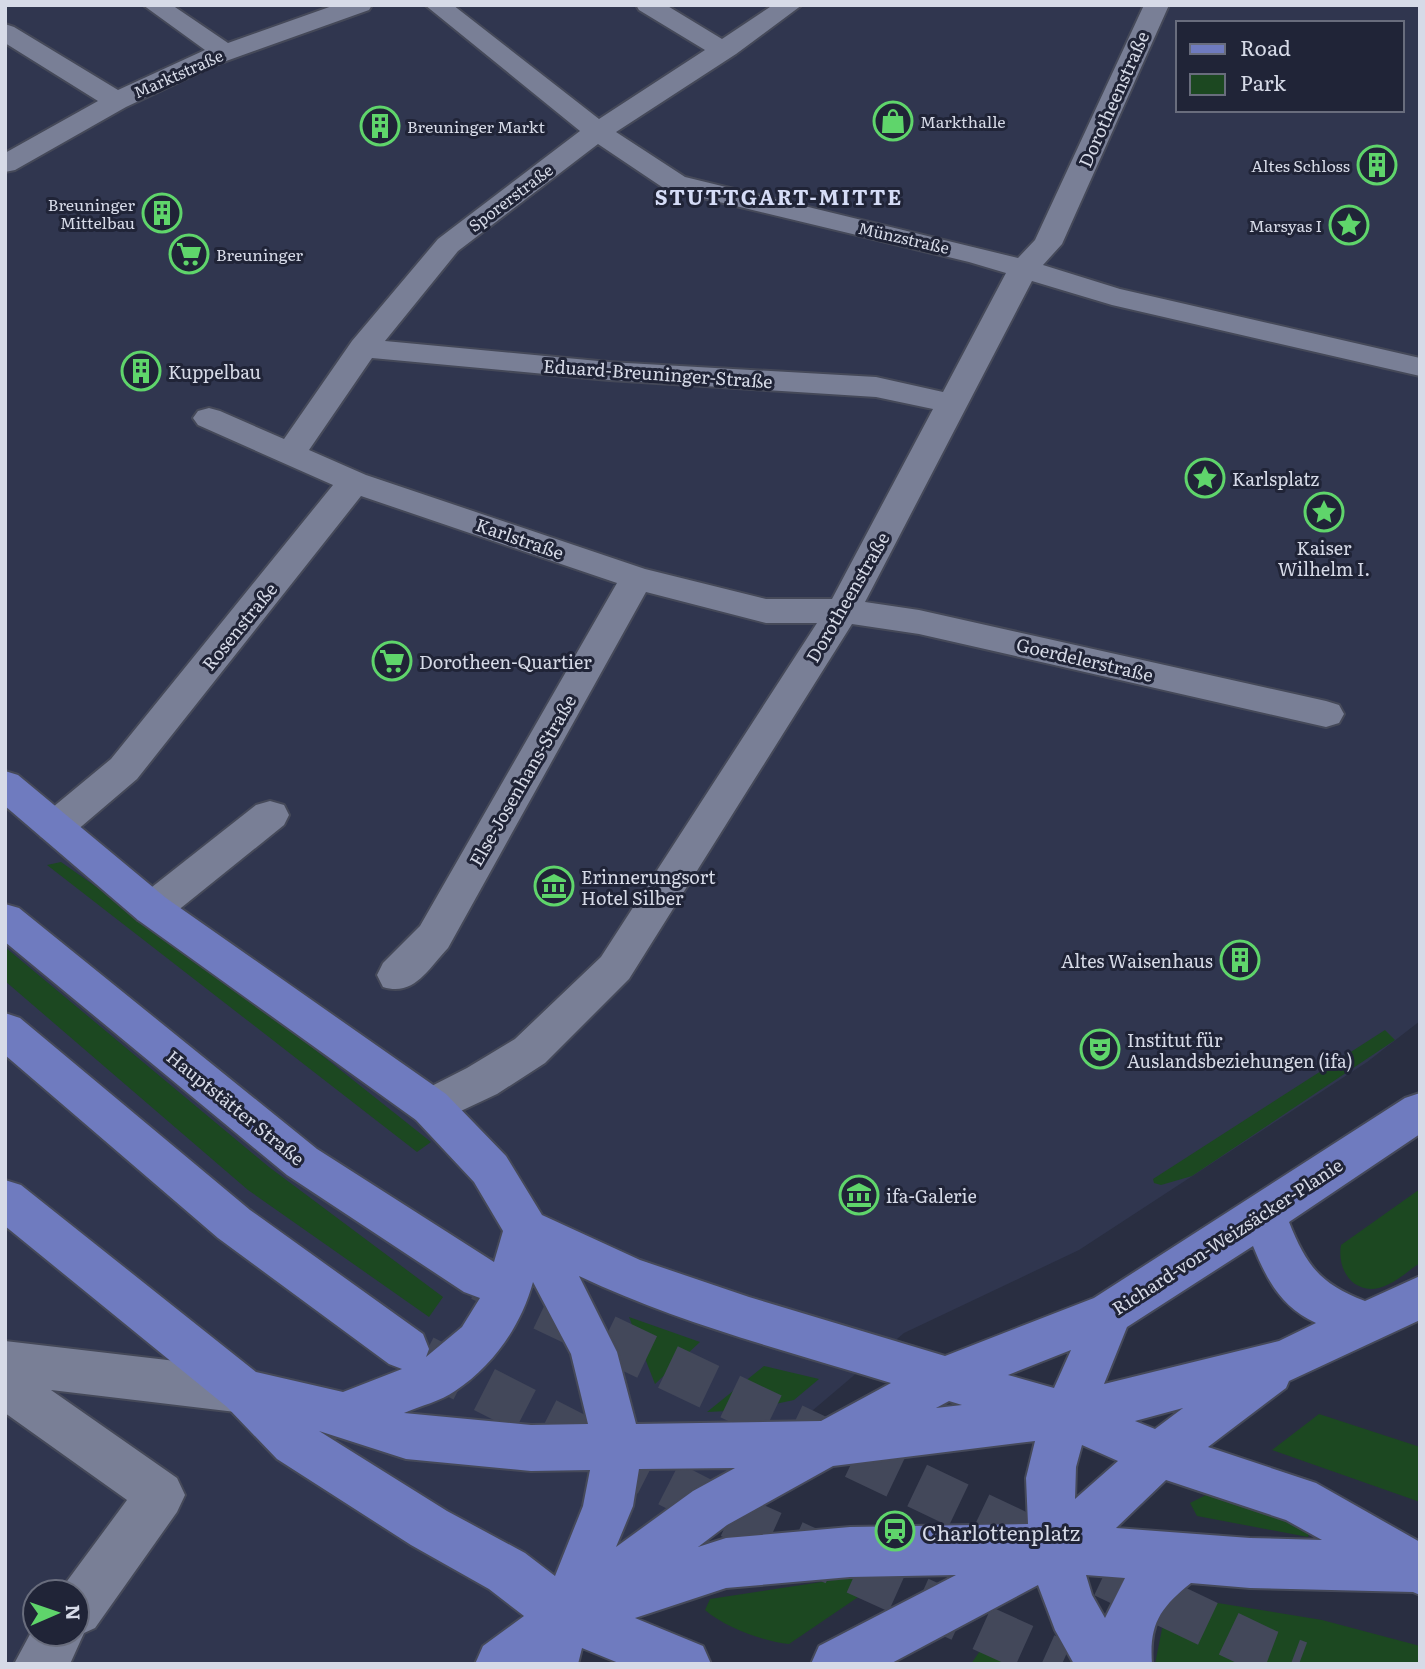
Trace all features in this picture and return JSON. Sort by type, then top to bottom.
[{"type":"main road","points":[[5,785],[152,909],[431,1107],[490,1169],[564,1292],[594,1352],[618,1448],[608,1506],[564,1615],[552,1664]]},
{"type":"main road","name":"Hauptstätter Straße","points":[[5,919],[302,1162],[480,1278]]},
{"type":"main road","points":[[5,1030],[224,1216],[406,1349]]},
{"type":"main road","name":"Richard-von-Weizsäcker-Planie","points":[[947,1377],[1110,1312],[1420,1111]]},
{"type":"main road","points":[[5,1199],[244,1391],[294,1443],[429,1528],[507,1571],[564,1615],[685,1664]]},
{"type":"main road","points":[[1263,1214],[1285,1270],[1304,1295],[1331,1310],[1368,1323]]},
{"type":"main road","points":[[526,1229],[628,1277],[749,1318],[1068,1415],[1159,1455],[1299,1500],[1417,1569]]},
{"type":"main road","points":[[343,1415],[437,1377],[479,1342],[506,1298],[526,1229]]},
{"type":"main road","points":[[244,1391],[343,1415],[406,1436],[531,1448],[824,1444],[1068,1415],[1285,1361],[1420,1297]]},
{"type":"main road","points":[[1105,1664],[1088,1640],[1066,1593],[1051,1507],[1051,1470],[1068,1415],[1110,1312]]},
{"type":"main road","points":[[837,1664],[1058,1548],[1159,1455],[1285,1361]]},
{"type":"main road","points":[[501,1664],[710,1508],[947,1377]]},
{"type":"main road","points":[[564,1615],[726,1563],[850,1552],[1058,1548],[1250,1563],[1417,1569]]},
{"type":"main road","points":[[1126,1664],[1123,1644],[1136,1602],[1160,1574],[1186,1557]]},
{"type":"street","points":[[155,5],[225,52]]},
{"type":"street","name":"Marktstraße","points":[[5,164],[117,101],[225,52],[360,5]]},
{"type":"street","name":"Münzstraße","points":[[438,5],[597,131],[675,183],[978,255],[1112,296],[1420,367]]},
{"type":"street","points":[[648,5],[709,43],[727,49]]},
{"type":"street","name":"Sporerstraße","points":[[291,453],[363,348],[448,245],[597,131],[621,119],[790,5]]},
{"type":"street","name":"Dorotheenstraße","points":[[431,1107],[482,1081],[530,1051],[615,968],[843,611],[1023,269],[1048,244],[1157,5]]},
{"type":"street","points":[[5,32],[117,101]]},
{"type":"street","name":"Eduard-Breuninger-Straße","points":[[363,348],[609,371],[876,387],[953,404]]},
{"type":"street","name":"Karlstraße","points":[[209,418],[354,482],[637,578],[766,611],[843,611]]},
{"type":"street","name":"Rosenstraße","points":[[55,827],[124,769],[354,482]]},
{"type":"street","name":"Else-Josenhans-Straße","points":[[397,975],[434,937],[637,578]]},
{"type":"street","name":"Goerdelerstraße","points":[[843,611],[919,622],[1326,714]]},
{"type":"street","points":[[152,909],[270,815]]},
{"type":"street","points":[[5,1363],[244,1391]]},
{"type":"street","points":[[5,1385],[160,1495],[91,1591]]},
{"type":"street","points":[[40,1664],[50,1648]]},
{"type":"shaded area","points":[[5,5],[1420,5],[1420,1021],[1367,1062],[1079,1250],[904,1333],[513,1664],[5,1664]]},
{"type":"green space","points":[[61,862],[216,971],[431,1142],[417,1152],[47,865]]},
{"type":"green space","points":[[5,947],[269,1167],[443,1297],[429,1317],[248,1190],[5,981]]},
{"type":"green space","points":[[1385,1030],[1395,1040],[1192,1176],[1161,1185],[1154,1183],[1153,1179]]},
{"type":"green space","points":[[1420,1189],[1420,1263],[1387,1285],[1367,1289],[1358,1286],[1351,1281],[1342,1265],[1341,1245]]},
{"type":"green space","points":[[629,1317],[700,1342],[655,1384]]},
{"type":"green space","points":[[764,1366],[819,1379],[794,1400],[747,1410],[707,1412]]},
{"type":"green space","points":[[1319,1414],[1420,1447],[1420,1502],[1272,1450]]},
{"type":"green space","points":[[1212,1492],[1312,1526],[1308,1537],[1197,1516],[1190,1503]]},
{"type":"green space","points":[[861,1576],[871,1580],[873,1587],[789,1644],[745,1633],[705,1610],[710,1599]]},
{"type":"green space","points":[[1199,1600],[1322,1620],[1420,1646],[1420,1664],[1155,1664],[1163,1624]]},
{"type":"green space","points":[[993,1632],[1010,1664],[971,1664]]},
{"type":"tunnel","points":[[481,1278],[1267,1652],[1299,1664]]},
{"type":"tunnel","points":[[423,1358],[730,1515],[1062,1664]]},
{"type":"place","name":"Markthalle","points":[[893,121]]},
{"type":"place","name":"Breuninger Markt","points":[[380,126]]},
{"type":"place","name":"Altes Schloss","points":[[1377,165]]},
{"type":"place","name":"Breuninger Mittelbau","points":[[162,213]]},
{"type":"place","name":"Marsyas I","points":[[1349,225]]},
{"type":"place","name":"Breuninger","points":[[189,254]]},
{"type":"place","name":"Kuppelbau","points":[[141,371]]},
{"type":"place","name":"Karlsplatz","points":[[1205,478]]},
{"type":"place","name":"Kaiser Wilhelm I.","points":[[1324,512]]},
{"type":"place","name":"Dorotheen-Quartier","points":[[392,661]]},
{"type":"place","name":"Erinnerungsort Hotel Silber","points":[[554,886]]},
{"type":"place","name":"Altes Waisenhaus","points":[[1240,960]]},
{"type":"place","name":"Institut für Auslandsbeziehungen (ifa)","points":[[1100,1049]]},
{"type":"place","name":"ifa-Galerie","points":[[859,1195]]},
{"type":"place","name":"Charlottenplatz","points":[[895,1531]]},
{"type":"district","name":"STUTTGART-MITTE","points":[[779,195]]}]
